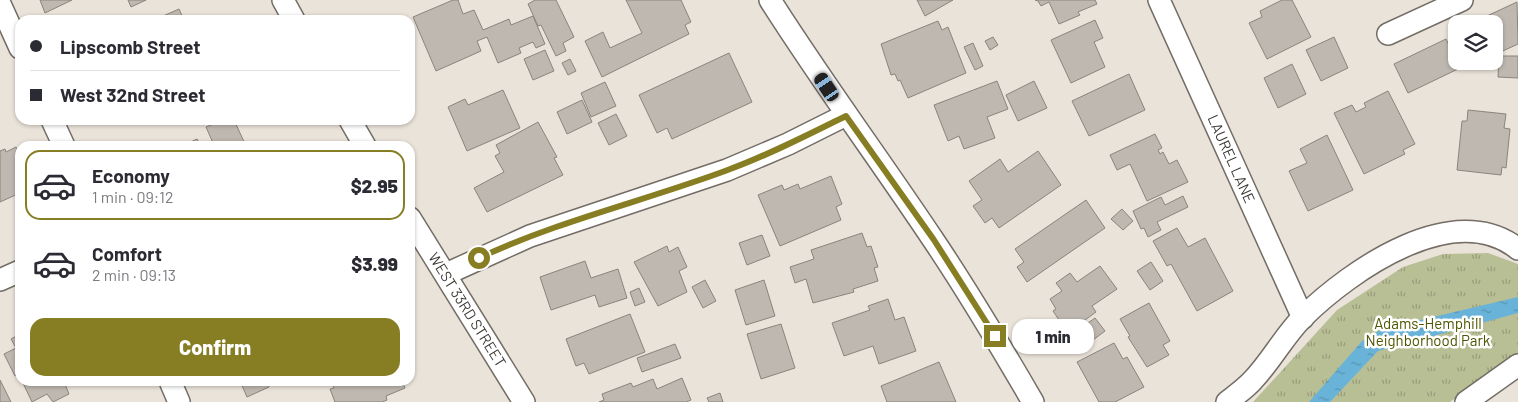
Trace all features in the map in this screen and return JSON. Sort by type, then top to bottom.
[{"type":"street","points":[[283,0],[291,15]]},
{"type":"street","points":[[770,0],[846,116],[939,248],[995,336],[1032,402]]},
{"type":"street","name":"LAUREL LANE","points":[[1159,0],[1302,318]]},
{"type":"street","points":[[1388,34],[1462,0]]},
{"type":"street","points":[[0,4],[15,37]]},
{"type":"street","points":[[446,274],[530,236],[727,170],[788,144],[846,116]]},
{"type":"street","points":[[54,125],[62,141]]},
{"type":"street","points":[[353,125],[362,141]]},
{"type":"street","name":"WEST 33RD STREET","points":[[415,226],[524,402]]},
{"type":"street","points":[[1227,402],[1253,380],[1302,318],[1334,290],[1365,268],[1422,239],[1452,231],[1480,232],[1500,237],[1518,249]]},
{"type":"street","points":[[0,280],[15,273]]},
{"type":"street","points":[[1466,402],[1518,365]]},
{"type":"street","points":[[172,386],[180,402]]},
{"type":"green space","name":"Adams-Hemphill Neighborhood Park","points":[[1488,253],[1518,264],[1518,355],[1507,360],[1450,402],[1253,402],[1337,310],[1403,267],[1443,254]]},
{"type":"water","points":[[1518,297],[1518,313],[1378,351],[1330,402],[1309,402],[1362,341],[1382,329]]},
{"type":"building","points":[[40,0],[72,0],[45,13]]},
{"type":"building","points":[[128,0],[146,0],[131,7]]},
{"type":"building","points":[[453,0],[458,0],[463,14],[474,10],[483,30],[509,19],[511,25],[533,16],[545,44],[536,48],[533,42],[519,48],[521,53],[498,63],[487,37],[477,41],[481,51],[436,71],[415,22],[415,16]]},
{"type":"building","points":[[535,0],[556,0],[574,37],[563,43],[566,51],[556,56],[541,25],[538,26],[528,4]]},
{"type":"building","points":[[626,0],[681,0],[691,22],[685,25],[689,34],[602,77],[585,41],[603,32],[610,48],[642,33]]},
{"type":"building","points":[[917,0],[953,0],[925,16]]},
{"type":"building","points":[[1035,0],[1095,0],[1097,4],[1078,12],[1080,15],[1059,24],[1049,2],[1041,6]]},
{"type":"building","points":[[1282,0],[1292,0],[1311,37],[1267,59],[1249,23],[1262,17],[1260,11]]},
{"type":"building","points":[[1517,2],[1518,44],[1503,51],[1503,15],[1489,15]]},
{"type":"building","points":[[179,9],[182,15],[165,15]]},
{"type":"building","points":[[1095,20],[1103,38],[1094,42],[1105,67],[1071,83],[1051,40]]},
{"type":"building","points":[[938,21],[942,30],[948,27],[966,73],[908,98],[900,80],[898,81],[895,74],[891,75],[881,44]]},
{"type":"building","points":[[993,37],[998,45],[990,50],[985,41]]},
{"type":"building","points":[[1334,37],[1348,68],[1321,81],[1306,50]]},
{"type":"building","points":[[1446,39],[1448,43],[1448,70],[1456,70],[1408,93],[1394,64]]},
{"type":"building","points":[[973,43],[983,66],[975,70],[964,47]]},
{"type":"building","points":[[545,50],[554,71],[533,80],[524,59]]},
{"type":"building","points":[[729,53],[752,102],[672,139],[667,128],[657,133],[639,95]]},
{"type":"building","points":[[1503,56],[1518,56],[1518,78],[1498,77],[1498,70],[1503,70]]},
{"type":"building","points":[[570,59],[576,71],[568,75],[562,63]]},
{"type":"building","points":[[1292,64],[1306,94],[1278,108],[1264,78]]},
{"type":"building","points":[[1129,74],[1145,110],[1089,136],[1072,101]]},
{"type":"building","points":[[997,81],[1008,109],[987,117],[995,138],[964,149],[959,136],[948,141],[934,105]]},
{"type":"building","points":[[1034,81],[1047,108],[1018,121],[1006,95]]},
{"type":"building","points":[[605,82],[616,106],[591,117],[581,93]]},
{"type":"building","points":[[503,90],[520,128],[467,151],[448,107],[465,99],[468,105]]},
{"type":"building","points":[[1388,91],[1415,144],[1403,150],[1405,154],[1364,174],[1334,113],[1352,105],[1356,112],[1366,107],[1364,103]]},
{"type":"building","points":[[582,100],[592,122],[567,134],[557,112]]},
{"type":"building","points":[[1468,110],[1506,114],[1504,128],[1510,129],[1506,168],[1502,167],[1501,175],[1457,170],[1462,121],[1467,121]]},
{"type":"building","points":[[616,114],[627,136],[609,145],[598,123]]},
{"type":"building","points":[[538,122],[557,157],[554,158],[563,175],[487,212],[474,188],[504,172],[495,156],[500,153],[496,145]]},
{"type":"building","points":[[211,125],[236,125],[244,141],[212,141],[206,127]]},
{"type":"building","points":[[1155,134],[1162,148],[1158,150],[1160,154],[1163,152],[1169,164],[1177,160],[1188,182],[1147,201],[1130,164],[1117,170],[1110,155]]},
{"type":"building","points":[[1327,135],[1353,190],[1308,211],[1289,171],[1307,163],[1300,149]]},
{"type":"building","points":[[15,148],[15,195],[0,202],[0,151],[5,149],[6,152]]},
{"type":"building","points":[[1038,151],[1061,185],[999,228],[992,218],[985,223],[973,206],[982,200],[969,181],[1000,159],[1008,172]]},
{"type":"building","points":[[831,176],[842,204],[836,207],[841,220],[780,246],[758,195],[782,185],[784,190],[798,184],[800,189]]},
{"type":"building","points":[[1183,196],[1188,207],[1157,222],[1161,230],[1148,237],[1144,228],[1141,229],[1133,211],[1161,197],[1165,205]]},
{"type":"building","points":[[1086,200],[1105,228],[1027,282],[1017,267],[1024,262],[1015,249]]},
{"type":"building","points":[[1122,209],[1133,221],[1123,230],[1111,219]]},
{"type":"building","points":[[1177,228],[1188,247],[1205,238],[1233,291],[1197,311],[1171,264],[1167,266],[1153,241]]},
{"type":"building","points":[[862,233],[867,247],[871,246],[878,267],[874,268],[878,281],[853,289],[854,292],[813,303],[806,279],[795,283],[790,267],[814,259],[811,250]]},
{"type":"building","points":[[762,235],[770,256],[747,265],[739,243]]},
{"type":"building","points":[[667,246],[669,252],[678,247],[687,267],[679,271],[687,292],[658,306],[634,262]]},
{"type":"building","points":[[585,261],[591,278],[618,269],[627,298],[599,307],[595,295],[551,310],[540,277]]},
{"type":"building","points":[[1151,262],[1163,281],[1150,290],[1137,271]]},
{"type":"building","points":[[1100,266],[1117,289],[1092,306],[1096,312],[1071,330],[1065,321],[1061,323],[1053,311],[1056,309],[1050,299],[1062,291],[1056,283],[1070,273],[1077,282]]},
{"type":"building","points":[[705,280],[716,301],[703,308],[692,287]]},
{"type":"building","points":[[764,280],[775,316],[746,325],[735,290]]},
{"type":"building","points":[[639,288],[645,302],[635,306],[630,292]]},
{"type":"building","points":[[888,299],[895,320],[904,317],[916,351],[879,364],[873,346],[844,356],[832,323],[870,310],[868,306]]},
{"type":"building","points":[[1149,303],[1170,341],[1163,345],[1169,355],[1147,367],[1128,337],[1130,336],[1120,319]]},
{"type":"building","points":[[630,314],[645,352],[589,374],[584,363],[576,366],[566,339]]},
{"type":"building","points":[[1095,318],[1105,331],[1077,352],[1067,338]]},
{"type":"building","points":[[781,324],[795,368],[761,379],[747,334]]},
{"type":"building","points":[[15,337],[15,346],[11,339]]},
{"type":"building","points":[[1114,343],[1123,359],[1127,357],[1144,387],[1115,402],[1099,402],[1077,362]]},
{"type":"building","points":[[675,344],[681,358],[642,372],[637,358]]},
{"type":"building","points":[[15,348],[15,376],[4,354]]},
{"type":"building","points":[[939,362],[956,402],[887,402],[881,386]]},
{"type":"building","points":[[682,378],[691,400],[686,402],[599,402],[604,400],[602,394],[631,383],[633,387],[653,379],[657,389]]},
{"type":"building","points":[[0,380],[11,402],[0,402]]},
{"type":"building","points":[[24,386],[66,386],[69,394],[53,402],[47,394],[32,402]]},
{"type":"building","points":[[242,386],[269,386],[269,387],[247,397]]},
{"type":"building","points":[[333,386],[404,386],[405,388],[386,396],[387,400],[382,402],[335,402],[330,389],[334,388]]},
{"type":"building","points":[[720,393],[723,402],[709,402],[707,398]]},
{"type":"route","points":[[479,258],[530,236],[727,170],[788,144],[846,116],[934,240],[995,336]]}]
